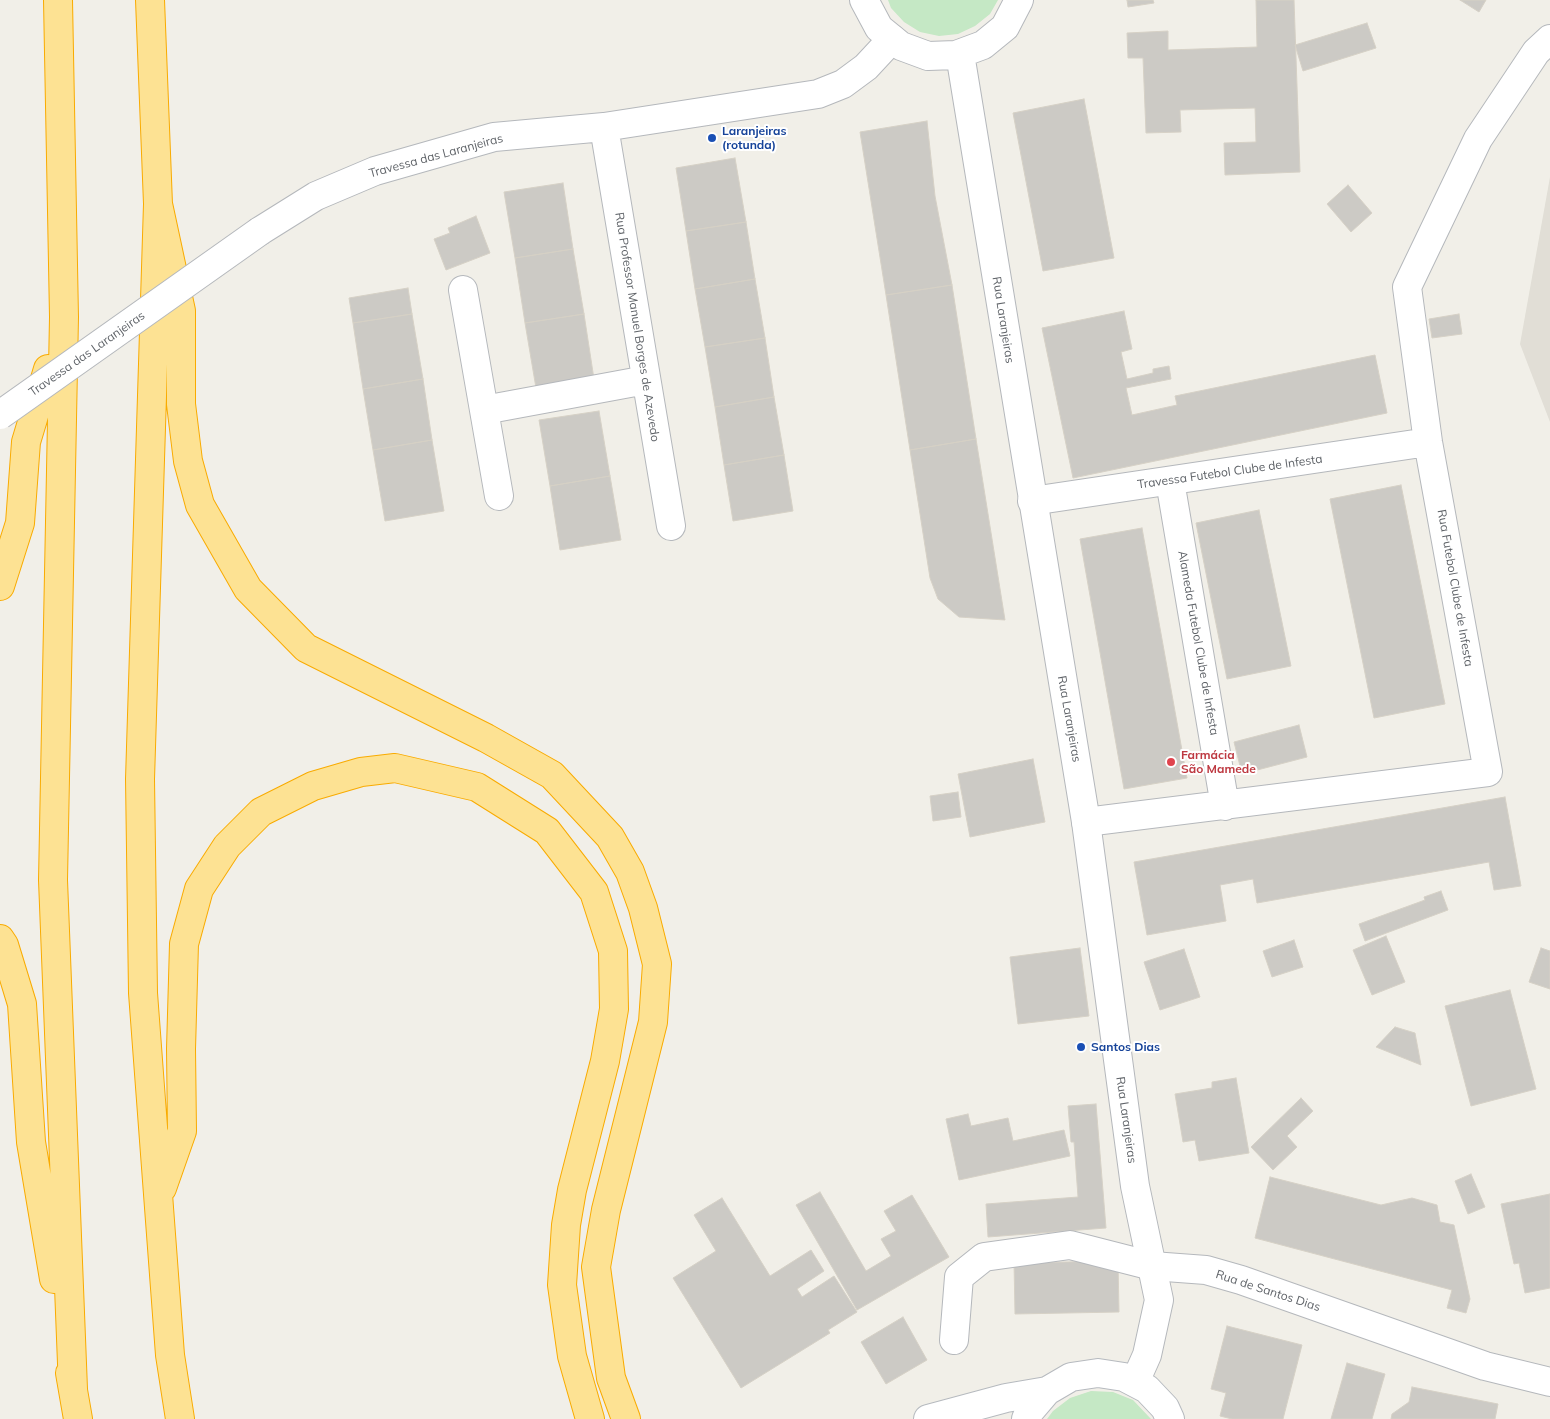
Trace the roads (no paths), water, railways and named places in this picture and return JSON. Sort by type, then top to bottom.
[{"type":"highway","points":[[58,0],[64,318],[54,880],[73,1390]]},
{"type":"highway","points":[[150,0],[158,204],[140,780],[143,993],[170,1356],[180,1419]]},
{"type":"highway","points":[[158,204],[181,312],[181,404],[188,461],[200,505],[248,588],[306,648],[486,738],[552,775],[610,837],[630,872],[643,908],[657,964],[653,1022],[606,1210],[596,1267],[611,1378],[626,1419]]},
{"type":"highway","points":[[0,586],[20,523],[26,442],[64,318]]},
{"type":"highway","points":[[158,1197],[182,1131],[181,1049],[184,944],[199,889],[228,846],[261,812],[313,786],[361,772],[395,768],[477,787],[547,831],[594,892],[613,951],[614,1009],[605,1061],[572,1190],[566,1225],[563,1278],[572,1356],[590,1419]]},
{"type":"highway","points":[[0,939],[4,945],[22,1004],[31,1142],[78,1419]]},
{"type":"street","points":[[864,0],[879,28],[901,46],[928,56],[960,54],[983,45],[1004,27],[1019,0]]},
{"type":"street","name":"Travessa das Laranjeiras","points":[[0,415],[260,231],[316,196],[375,171],[494,138],[604,127],[712,112],[818,94],[843,84],[866,67],[892,39]]},
{"type":"street","name":"Rua Futebol Clube de Infesta","points":[[1086,822],[1488,772],[1428,442],[1407,287],[1478,140],[1536,52],[1550,39]]},
{"type":"street","name":"Rua Laranjeiras","points":[[960,54],[1086,822],[1135,1186],[1159,1300],[1147,1355],[1134,1382]]},
{"type":"street","name":"Rua Professor Manuel Borges de Azevedo","points":[[604,127],[671,526]]},
{"type":"street","points":[[463,290],[499,496]]},
{"type":"street","points":[[484,410],[646,380]]},
{"type":"street","name":"Travessa Futebol Clube de Infesta","points":[[1032,501],[1428,442]]},
{"type":"street","name":"Alameda Futebol Clube de Infesta","points":[[1170,481],[1225,806]]},
{"type":"street","name":"Rua de Santos Dias","points":[[954,1340],[959,1277],[984,1257],[1070,1245],[1152,1266],[1206,1270],[1241,1280],[1485,1366],[1550,1382]]},
{"type":"street","points":[[1026,1419],[1029,1412],[1047,1391],[1071,1377],[1098,1373],[1124,1377],[1146,1389],[1159,1401],[1170,1419]]},
{"type":"street","points":[[928,1419],[1006,1398],[1047,1391]]},
{"type":"place","name":"Laranjeiras (rotunda)","points":[[712,138]]},
{"type":"place","name":"Farmácia São Mamede","points":[[1171,762]]},
{"type":"place","name":"Santos Dias","points":[[1081,1047]]}]
